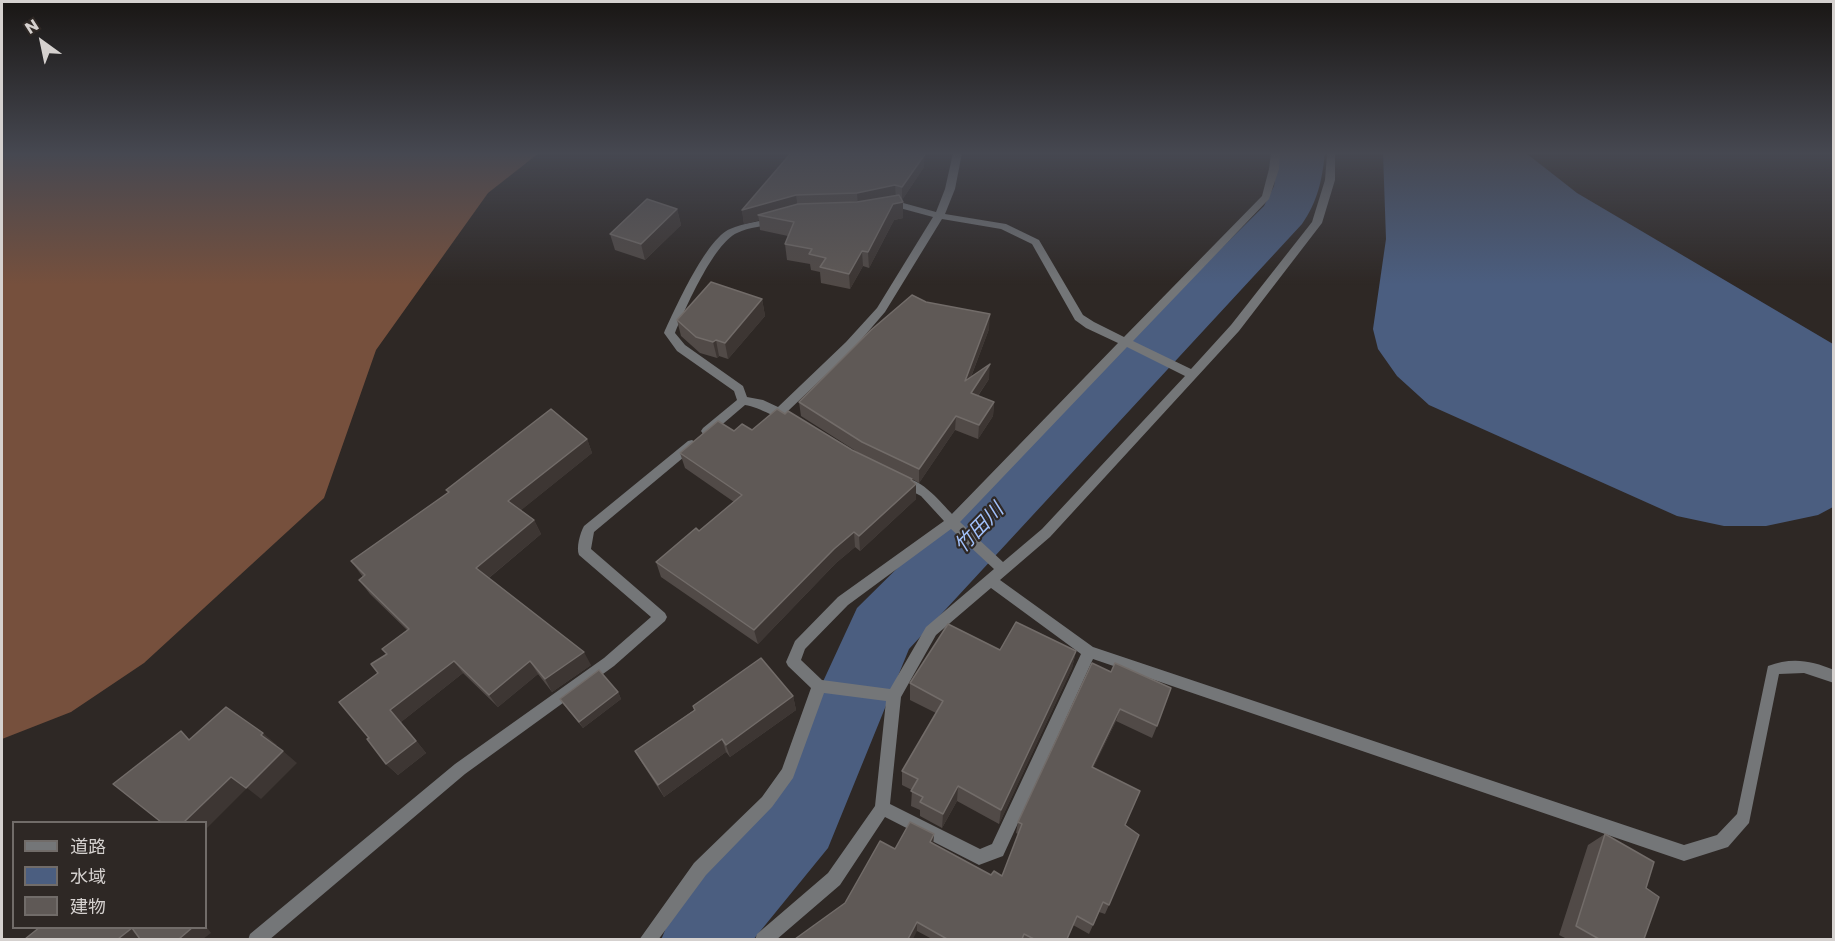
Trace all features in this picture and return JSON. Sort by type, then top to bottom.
[{"type":"street","points":[[780,412],[850,345],[881,310],[939,216],[947,197]]},
{"type":"street","points":[[889,694],[823,687],[793,662],[801,645],[843,601],[955,525],[1132,344],[1266,197]]},
{"type":"street","points":[[763,939],[834,879],[882,808],[889,694],[931,631],[1046,532],[1193,375],[1235,328],[1317,223],[1325,197]]},
{"type":"street","points":[[880,207],[896,204],[939,216],[1003,226],[1036,243],[1079,317],[1090,325],[1193,375]]},
{"type":"street","points":[[743,401],[739,389],[681,348],[669,333],[689,290],[717,246],[732,231],[789,217]]},
{"type":"street","points":[[256,939],[460,769],[609,662],[660,617],[585,550],[588,530],[743,401],[759,403],[800,424]]},
{"type":"street","points":[[887,474],[925,492],[955,525],[1004,570]]},
{"type":"street","points":[[991,581],[1089,652],[1684,853],[1722,841],[1744,818],[1773,670],[1786,665],[1821,670],[1833,677]]},
{"type":"street","points":[[882,808],[980,857],[997,850],[1089,652]]},
{"type":"street","points":[[647,939],[700,869],[767,802],[788,773],[823,687]]},
{"type":"shaded area","points":[[2,197],[485,197],[376,350],[324,498],[144,663],[71,712],[2,739]]},
{"type":"water","points":[[1385,197],[1584,197],[1833,344],[1833,507],[1818,515],[1766,526],[1724,526],[1677,516],[1429,405],[1397,376],[1378,349],[1373,329],[1386,239]]},
{"type":"building","points":[[753,197],[789,197],[742,210]]},
{"type":"building","points":[[900,197],[903,202],[893,204],[868,252],[862,251],[849,274],[820,267],[826,258],[809,254],[812,249],[785,244],[794,222],[758,215],[798,204],[857,202]]},
{"type":"building","points":[[647,199],[677,209],[641,244],[610,234]]},
{"type":"building","points":[[711,282],[762,299],[725,343],[696,337],[677,320]]},
{"type":"building","points":[[912,295],[926,302],[990,314],[965,381],[990,364],[971,393],[994,402],[979,425],[956,416],[919,469],[862,442],[799,402],[871,330]]},
{"type":"building","points":[[551,409],[587,439],[508,501],[534,520],[476,568],[584,652],[545,679],[530,661],[489,695],[454,661],[390,710],[416,741],[386,764],[367,739],[369,738],[339,702],[378,673],[371,664],[387,654],[382,649],[409,629],[359,580],[365,575],[351,561],[449,492],[446,490]]},
{"type":"building","points":[[777,409],[785,414],[788,411],[852,450],[912,479],[916,484],[859,536],[854,532],[834,549],[754,630],[656,562],[696,528],[699,531],[742,495],[680,453],[718,421],[734,431],[742,424],[752,430]]},
{"type":"building","points":[[1016,622],[1076,651],[1001,810],[958,786],[943,814],[920,802],[923,797],[911,791],[918,779],[902,771],[943,701],[910,683],[948,624],[1000,650]]},
{"type":"building","points":[[761,658],[793,696],[726,745],[722,739],[658,785],[635,751],[695,710],[693,706]]},
{"type":"building","points":[[1092,663],[1111,672],[1115,663],[1171,688],[1157,726],[1120,709],[1092,767],[1140,791],[1125,825],[1139,835],[1109,905],[1103,902],[1093,925],[1077,916],[1067,939],[1034,939],[1024,934],[1022,939],[947,939],[917,922],[908,939],[795,939],[845,903],[880,841],[895,849],[910,822],[934,834],[930,842],[991,875],[994,871],[1002,876],[1022,824],[1018,822]]},
{"type":"building","points":[[599,670],[618,692],[579,722],[560,699]]},
{"type":"building","points":[[226,707],[263,733],[261,735],[283,751],[246,788],[231,777],[185,821],[160,821],[113,784],[181,731],[189,740]]},
{"type":"building","points":[[1605,834],[1654,862],[1646,888],[1659,897],[1644,939],[1599,939],[1576,926]]},
{"type":"building","points":[[38,929],[131,929],[118,939],[25,939]]},
{"type":"building","points":[[133,929],[191,929],[179,939],[140,939]]},
{"type":"waterway","name":"竹田川","points":[[703,940],[708,929],[800,820],[882,630],[1285,213],[1293,197]]}]
